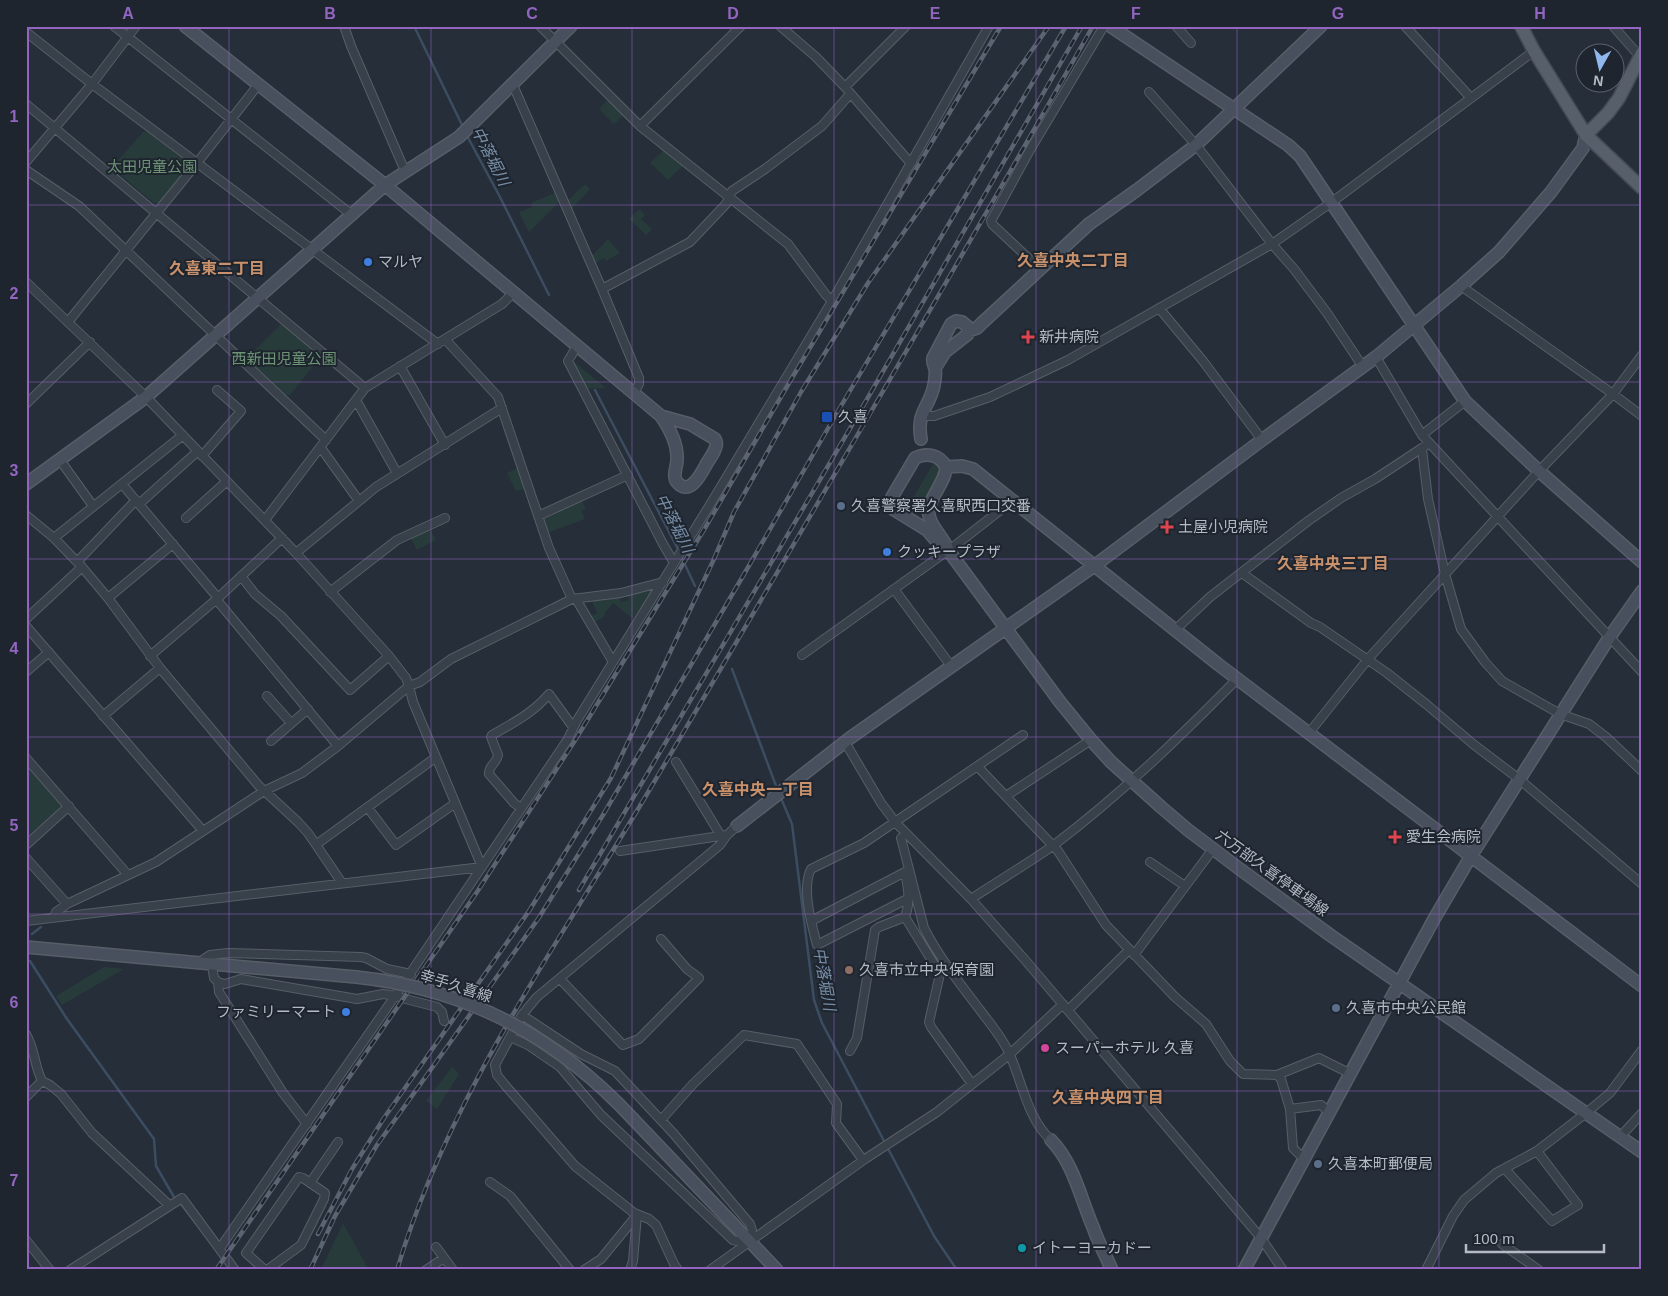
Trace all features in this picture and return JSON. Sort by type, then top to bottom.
[{"type":"main road","points":[[1521,26],[1534,51],[1586,135],[1642,188]]},
{"type":"main road","points":[[1586,135],[1608,113],[1619,98],[1641,56]]},
{"type":"street","points":[[114,26],[352,215]]},
{"type":"street","points":[[26,162],[92,84],[136,26]]},
{"type":"street","points":[[185,26],[385,185],[661,416],[669,429],[675,445],[677,457],[674,474],[676,481],[681,485],[689,486],[695,483],[716,449],[715,439],[690,424],[661,416]]},
{"type":"street","points":[[344,26],[350,46],[405,171]]},
{"type":"street","points":[[540,26],[640,126],[788,244],[826,296],[832,301]]},
{"type":"street","points":[[26,484],[146,397],[385,185],[459,137],[571,26]]},
{"type":"street","points":[[640,126],[741,26]]},
{"type":"street","points":[[780,26],[816,57],[848,90],[907,159],[912,162]]},
{"type":"street","points":[[602,289],[690,242],[726,204],[732,191],[822,126],[848,90],[906,26]]},
{"type":"street","points":[[220,1248],[396,996],[568,738],[832,301],[990,26]]},
{"type":"street","points":[[1040,269],[991,221],[1030,150],[1097,41],[1104,26]]},
{"type":"street","points":[[1110,26],[1288,145],[1300,156],[1465,400],[1539,471],[1642,562]]},
{"type":"street","points":[[1176,26],[1192,43]]},
{"type":"street","points":[[948,550],[939,544],[927,530],[893,509],[891,501],[916,458],[921,439],[919,428],[934,388],[935,368],[945,352],[963,338],[968,331],[977,328],[1089,224],[1137,190],[1196,144],[1321,26]]},
{"type":"street","points":[[1405,26],[1470,97]]},
{"type":"street","points":[[1613,26],[1641,56]]},
{"type":"street","points":[[26,32],[92,84],[438,344]]},
{"type":"street","points":[[922,416],[934,416],[990,397],[1068,360],[1272,244],[1332,202],[1534,51]]},
{"type":"street","points":[[68,322],[232,120],[258,84]]},
{"type":"street","points":[[513,85],[639,378],[639,384],[634,393]]},
{"type":"street","points":[[1149,92],[1196,144],[1272,244],[1294,269],[1327,313],[1362,366]]},
{"type":"street","points":[[26,104],[366,388]]},
{"type":"street","points":[[620,851],[724,836],[845,742],[1094,566],[1376,357],[1461,286],[1498,252],[1551,192],[1583,148],[1586,135]]},
{"type":"street","points":[[26,170],[80,206],[326,440]]},
{"type":"street","points":[[26,282],[146,397],[266,520],[389,656],[409,686],[413,702],[435,758],[482,867]]},
{"type":"street","points":[[1461,286],[1642,416]]},
{"type":"street","points":[[266,520],[366,388],[502,304],[513,293]]},
{"type":"street","points":[[1159,308],[1203,361],[1262,440]]},
{"type":"street","points":[[935,368],[932,362],[933,358],[951,324],[956,321],[962,322],[968,327],[968,331]]},
{"type":"street","points":[[445,339],[498,397],[549,548],[574,599],[613,662]]},
{"type":"street","points":[[26,404],[90,342]]},
{"type":"street","points":[[577,346],[568,361],[663,544],[675,561]]},
{"type":"street","points":[[1309,733],[1368,659],[1539,471],[1613,394],[1642,355]]},
{"type":"street","points":[[1376,357],[1422,435],[1642,672]]},
{"type":"street","points":[[400,366],[445,445]]},
{"type":"street","points":[[26,619],[138,502],[200,453],[241,411],[217,390]]},
{"type":"street","points":[[356,400],[397,473]]},
{"type":"street","points":[[1422,435],[1465,400]]},
{"type":"street","points":[[296,553],[359,501],[397,473],[502,408]]},
{"type":"street","points":[[54,538],[183,435]]},
{"type":"street","points":[[910,519],[916,519],[929,507],[946,474],[944,463],[921,439]]},
{"type":"street","points":[[1175,630],[1210,597],[1308,521],[1429,442]]},
{"type":"street","points":[[321,448],[359,501]]},
{"type":"street","points":[[1422,448],[1428,499],[1445,574],[1461,629],[1485,662],[1502,681],[1560,714],[1589,724],[1606,737],[1642,771]]},
{"type":"street","points":[[916,458],[926,454],[937,457]]},
{"type":"street","points":[[60,460],[94,506]]},
{"type":"street","points":[[946,467],[962,466],[973,469],[1237,679],[1642,986]]},
{"type":"street","points":[[538,516],[628,476]]},
{"type":"street","points":[[186,518],[227,481]]},
{"type":"street","points":[[122,484],[338,746]]},
{"type":"street","points":[[802,655],[948,550],[1003,508],[1011,499]]},
{"type":"street","points":[[929,507],[930,518],[945,541],[948,550]]},
{"type":"street","points":[[26,515],[54,538],[80,564],[160,668],[264,791],[298,822],[316,844],[342,883]]},
{"type":"street","points":[[330,592],[397,540],[445,518]]},
{"type":"street","points":[[150,656],[282,538]]},
{"type":"street","points":[[108,598],[173,544]]},
{"type":"street","name":"六万部久喜停車場線","points":[[948,550],[1060,702],[1091,740],[1132,781],[1188,830],[1399,984],[1642,1152]]},
{"type":"street","points":[[1242,573],[1311,623],[1368,659],[1519,779],[1641,881]]},
{"type":"street","points":[[241,576],[255,594],[281,616],[350,690],[389,656]]},
{"type":"street","points":[[54,918],[56,912],[67,904],[156,862],[264,791],[302,773],[338,746],[409,686],[420,682],[451,659],[574,599],[621,593],[663,582]]},
{"type":"street","points":[[894,589],[952,666]]},
{"type":"street","points":[[1244,1270],[1399,984],[1471,856],[1609,638],[1642,591]]},
{"type":"street","points":[[26,626],[203,831]]},
{"type":"street","points":[[26,672],[49,652]]},
{"type":"street","points":[[103,716],[160,668]]},
{"type":"street","points":[[971,899],[1053,845],[1132,781],[1187,730],[1237,679]]},
{"type":"street","points":[[521,808],[514,803],[489,774],[489,768],[498,755],[491,737],[492,735],[524,717],[535,709],[549,694],[574,727]]},
{"type":"street","points":[[267,696],[291,723]]},
{"type":"street","points":[[271,741],[308,709]]},
{"type":"street","points":[[909,898],[816,946],[807,893],[811,869],[848,852],[896,823],[1024,735]]},
{"type":"street","points":[[1006,796],[1091,740]]},
{"type":"street","points":[[845,742],[881,804],[904,836],[971,899],[1066,1007],[1261,1238],[1283,1270]]},
{"type":"street","points":[[1635,765],[1642,757]]},
{"type":"street","points":[[26,758],[128,875]]},
{"type":"street","points":[[316,844],[435,758]]},
{"type":"street","points":[[676,762],[724,836]]},
{"type":"street","points":[[978,767],[1053,845],[1106,925],[1175,997],[1206,1024],[1230,1062],[1242,1074],[1277,1075],[1319,1058],[1351,1074]]},
{"type":"street","points":[[368,808],[396,845],[454,804]]},
{"type":"street","points":[[26,845],[68,806]]},
{"type":"street","points":[[678,1270],[656,1225],[649,1219],[637,1215],[575,1166],[497,1075],[495,1065],[522,1015],[537,997],[720,845],[724,836]]},
{"type":"street","points":[[850,1051],[857,1038],[876,930],[879,927],[905,917],[909,907],[905,872],[898,844],[904,836]]},
{"type":"street","points":[[904,836],[924,928],[964,990],[1002,1040],[1010,1054],[1038,1126],[1063,1154],[1069,1165],[1093,1229],[1112,1270]]},
{"type":"street","points":[[710,1270],[863,1160],[937,1112],[1131,953],[1213,849]]},
{"type":"street","points":[[26,858],[67,904]]},
{"type":"street","points":[[1150,862],[1185,886]]},
{"type":"street","points":[[26,921],[482,867]]},
{"type":"street","points":[[811,920],[905,872]]},
{"type":"street","points":[[909,907],[918,907]]},
{"type":"street","points":[[905,917],[940,974],[929,1022],[931,1027],[972,1084]]},
{"type":"street","points":[[560,979],[623,1045],[639,1039],[699,978],[687,969],[662,939]]},
{"type":"street","name":"幸手久喜線","points":[[26,947],[356,977],[426,990],[467,1003],[506,1020],[542,1040],[573,1062],[602,1087],[777,1270]]},
{"type":"street","points":[[197,964],[210,955],[228,953],[360,957],[387,968],[410,974]]},
{"type":"street","points":[[212,965],[214,978],[218,982],[225,984],[241,979],[358,999],[383,994],[396,996],[437,1007],[442,1012],[444,1021]]},
{"type":"street","points":[[218,982],[219,992],[283,1093],[307,1124]]},
{"type":"street","points":[[522,1015],[581,1054],[615,1071],[661,1120],[750,1224],[752,1230],[750,1242]]},
{"type":"street","points":[[26,1034],[31,1041],[37,1070],[42,1081],[61,1094],[92,1133],[169,1205]]},
{"type":"street","points":[[661,1120],[693,1084],[744,1035],[784,1043],[794,1043],[797,1044],[837,1104],[836,1123],[863,1160]]},
{"type":"street","points":[[510,1037],[528,1045],[560,1067],[600,1114],[734,1240],[750,1242]]},
{"type":"street","points":[[1426,1270],[1453,1216],[1464,1200],[1505,1169],[1537,1151],[1610,1093],[1642,1050]]},
{"type":"street","points":[[1277,1075],[1281,1079],[1290,1109],[1293,1148],[1305,1160]]},
{"type":"street","points":[[26,1097],[42,1081]]},
{"type":"street","points":[[1290,1109],[1321,1105],[1330,1113]]},
{"type":"street","points":[[1620,1137],[1642,1113]]},
{"type":"street","points":[[310,1183],[338,1142]]},
{"type":"street","points":[[1505,1169],[1552,1221],[1578,1205],[1537,1151]]},
{"type":"street","points":[[299,1177],[324,1192],[325,1195],[302,1244],[266,1270],[246,1253],[299,1177]]},
{"type":"street","points":[[490,1182],[510,1196],[570,1270]]},
{"type":"street","points":[[70,1270],[182,1198],[235,1270]]},
{"type":"street","points":[[584,1270],[601,1259],[637,1215]]},
{"type":"street","points":[[630,1270],[633,1261],[637,1215]]},
{"type":"street","points":[[26,1240],[50,1270]]},
{"type":"street","points":[[1502,1244],[1539,1270]]},
{"type":"street","points":[[436,1248],[453,1270]]},
{"type":"street","points":[[426,1270],[444,1258]]},
{"type":"green space","points":[[608,99],[624,115],[614,124],[599,109]]},
{"type":"green space","name":"太田児童公園","points":[[147,131],[188,163],[188,168],[159,203],[154,203],[115,170],[115,164],[143,132]]},
{"type":"green space","points":[[664,150],[684,165],[668,180],[650,163]]},
{"type":"green space","points":[[585,184],[590,189],[572,209],[568,200]]},
{"type":"green space","points":[[555,193],[559,202],[529,232],[519,212],[532,207],[531,203]]},
{"type":"green space","points":[[639,209],[645,215],[641,219],[652,229],[646,235],[629,219]]},
{"type":"green space","points":[[608,239],[620,253],[606,261],[604,258],[595,263],[592,256]]},
{"type":"green space","name":"西新田児童公園","points":[[280,325],[284,325],[319,354],[319,359],[290,395],[285,395],[248,361],[249,356]]},
{"type":"green space","points":[[572,360],[606,388],[586,389]]},
{"type":"green space","points":[[934,462],[939,464],[940,475],[938,480],[918,512],[912,515],[905,512]]},
{"type":"green space","points":[[518,468],[524,481],[524,489],[516,491],[507,473]]},
{"type":"green space","points":[[581,499],[586,509],[581,511],[585,519],[547,533],[541,517]]},
{"type":"green space","points":[[429,527],[436,540],[417,550],[410,537]]},
{"type":"green space","points":[[651,588],[653,590],[633,619],[613,603],[604,614],[605,616],[593,623],[590,617],[597,613],[592,601],[619,597],[621,602],[629,600],[627,595]]},
{"type":"green space","points":[[26,765],[62,806],[26,837]]},
{"type":"green space","points":[[104,967],[124,969],[62,1005],[56,996]]},
{"type":"green space","points":[[452,1067],[459,1074],[437,1109],[426,1101]]},
{"type":"green space","points":[[343,1223],[369,1270],[321,1270]]},
{"type":"waterway","name":"中落堀川","points":[[414,26],[463,127]]},
{"type":"waterway","name":"中落堀川","points":[[466,134],[549,295]]},
{"type":"waterway","name":"中落堀川","points":[[595,390],[679,551]]},
{"type":"waterway","name":"中落堀川","points":[[681,556],[695,586]]},
{"type":"waterway","name":"中落堀川","points":[[732,669],[778,791]]},
{"type":"waterway","name":"中落堀川","points":[[780,796],[792,824],[814,1000],[822,1023],[934,1236],[957,1270]]},
{"type":"waterway","points":[[32,934],[41,927]]},
{"type":"waterway","points":[[30,961],[67,1019],[154,1139],[156,1166],[174,1197]]},
{"type":"waterway","points":[[180,1203],[202,1231]]},
{"type":"railway","points":[[216,1270],[477,892],[574,742],[705,528],[1001,26]]},
{"type":"railway","points":[[318,1234],[352,1169],[384,1118],[529,911],[611,778],[714,559],[734,512],[801,392],[868,283],[1049,26]]},
{"type":"railway","points":[[310,1270],[335,1216],[377,1145],[538,919],[603,815],[838,411],[1066,26]]},
{"type":"railway","points":[[579,890],[855,420],[1082,26]]},
{"type":"railway","points":[[397,1270],[419,1205],[446,1143],[508,1022],[650,789],[762,599],[1093,26]]},
{"type":"place","name":"マルヤ","points":[[368,262]]},
{"type":"place","name":"新井病院","points":[[1028,337]]},
{"type":"place","name":"久喜","points":[[827,417]]},
{"type":"place","name":"久喜警察署久喜駅西口交番","points":[[841,506]]},
{"type":"place","name":"土屋小児病院","points":[[1167,527]]},
{"type":"place","name":"クッキープラザ","points":[[887,552]]},
{"type":"place","name":"愛生会病院","points":[[1395,837]]},
{"type":"place","name":"久喜市立中央保育園","points":[[849,970]]},
{"type":"place","name":"久喜市中央公民館","points":[[1336,1008]]},
{"type":"place","name":"ファミリーマート","points":[[346,1012]]},
{"type":"place","name":"スーパーホテル 久喜","points":[[1045,1048]]},
{"type":"place","name":"久喜本町郵便局","points":[[1318,1164]]},
{"type":"place","name":"イトーヨーカドー","points":[[1022,1248]]},
{"type":"district","name":"久喜中央二丁目","points":[[1073,260]]},
{"type":"district","name":"久喜東二丁目","points":[[217,268]]},
{"type":"district","name":"久喜中央三丁目","points":[[1333,563]]},
{"type":"district","name":"久喜中央一丁目","points":[[758,789]]},
{"type":"district","name":"久喜中央四丁目","points":[[1108,1097]]}]
